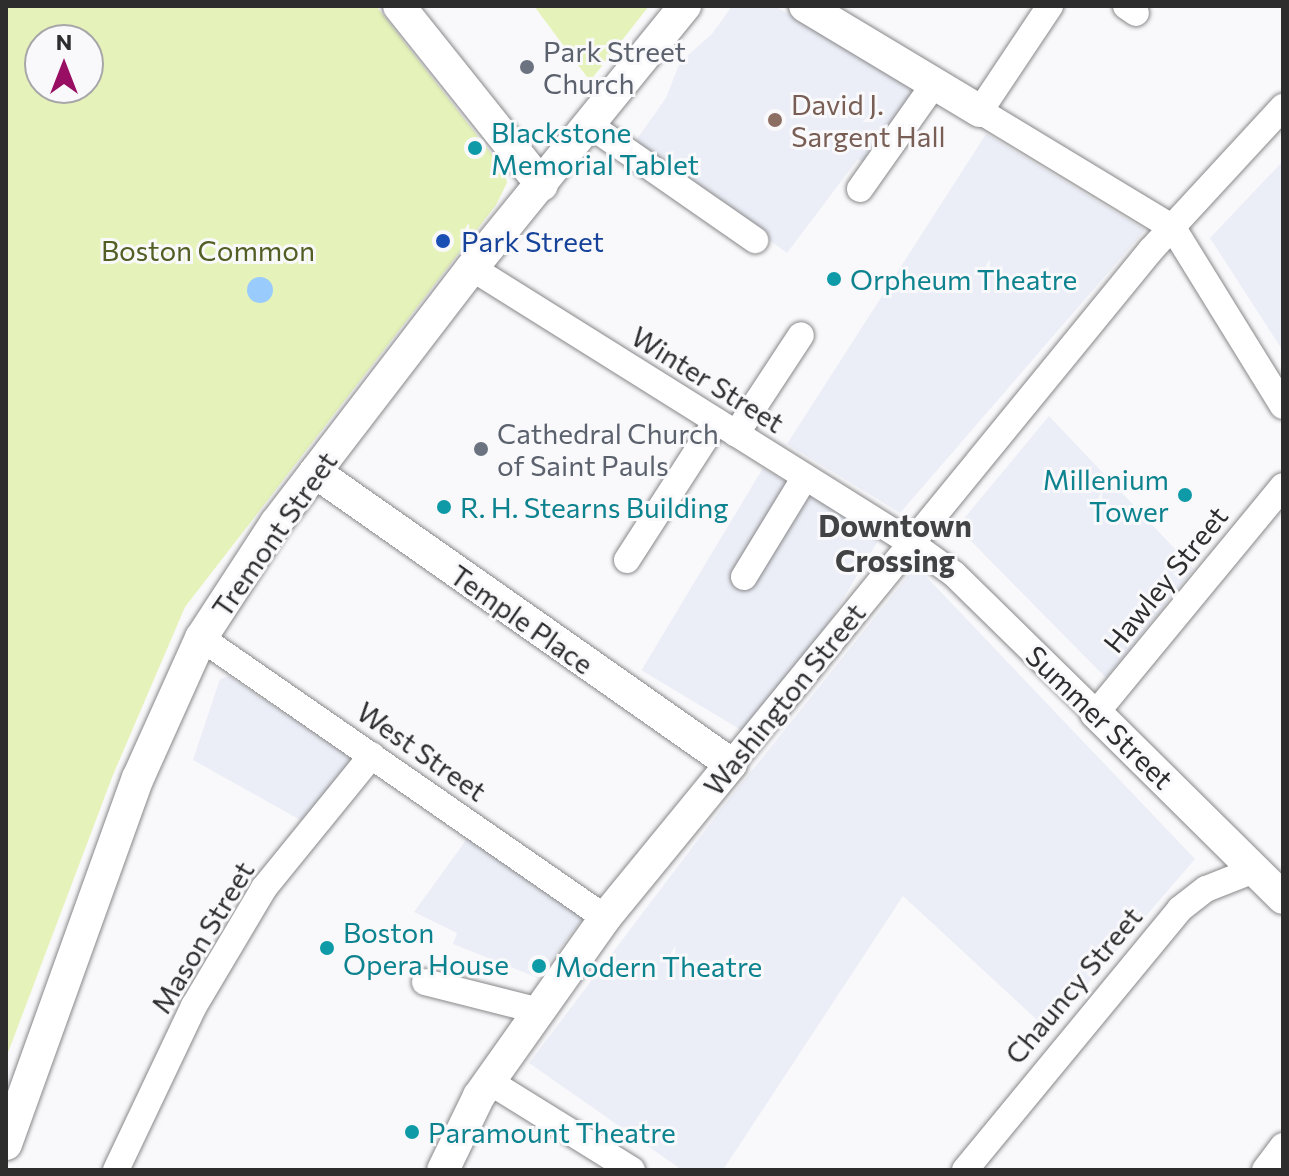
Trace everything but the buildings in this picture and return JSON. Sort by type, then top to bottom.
[{"type":"main road","points":[[399,6],[542,185]]},
{"type":"main road","name":"Tremont Street","points":[[6,1144],[138,778],[201,638],[315,472],[472,268],[591,126],[685,6]]},
{"type":"main road","points":[[805,6],[980,111]]},
{"type":"main road","name":"Temple Place","points":[[315,472],[731,764]]},
{"type":"main road","name":"Summer Street","points":[[1096,713],[1269,865],[1283,898]]},
{"type":"main road","name":"Washington Street","points":[[443,1170],[490,1082],[605,918],[731,764]]},
{"type":"street","points":[[1050,6],[980,111],[1173,228],[1283,406]]},
{"type":"street","points":[[860,189],[934,84]]},
{"type":"street","name":"Washington Street","points":[[731,764],[1173,228],[1283,107]]},
{"type":"street","points":[[591,126],[755,240]]},
{"type":"street","name":"Winter Street","points":[[472,268],[911,543]]},
{"type":"street","points":[[627,560],[726,428],[801,335]]},
{"type":"street","points":[[744,577],[805,477]]},
{"type":"street","name":"Hawley Street","points":[[1096,713],[1280,491]]},
{"type":"street","name":"Summer Street","points":[[911,543],[954,574],[1096,713]]},
{"type":"street","name":"West Street","points":[[201,638],[605,918]]},
{"type":"street","name":"Mason Street","points":[[116,1170],[194,1006],[264,888],[372,755]]},
{"type":"street","name":"Chauncy Street","points":[[966,1169],[1180,909],[1206,889],[1269,865]]},
{"type":"street","points":[[425,982],[540,1011]]},
{"type":"street","points":[[490,1082],[632,1170]]},
{"type":"street","points":[[1265,1170],[1283,1146]]},
{"type":"shaded area","name":"David J. Sargent Hall","points":[[732,6],[775,6],[919,94],[865,164],[858,159],[787,253],[634,143],[666,98],[680,62],[712,34]]},
{"type":"shaded area","points":[[986,134],[1145,230],[900,513],[787,444]]},
{"type":"shaded area","points":[[1283,161],[1283,351],[1210,238]]},
{"type":"shaded area","points":[[1049,416],[1194,569],[1106,678],[957,527]]},
{"type":"shaded area","points":[[763,468],[880,538],[758,740],[641,670]]},
{"type":"shaded area","points":[[916,566],[1195,859],[1048,1030],[903,896],[723,1170],[682,1170],[529,1063],[722,808]]},
{"type":"shaded area","points":[[229,676],[355,760],[304,822],[193,760],[220,679]]},
{"type":"shaded area","points":[[469,836],[586,914],[538,978],[453,944],[457,933],[414,912]]},
{"type":"green space","name":"Boston Common","points":[[6,6],[376,6],[505,171],[507,183],[496,205],[185,607],[113,775],[6,1058]]},
{"type":"green space","points":[[534,6],[649,6],[590,81]]},
{"type":"water","points":[[260,277],[269,281],[273,290],[269,299],[260,303],[251,299],[247,290],[251,281]]},
{"type":"place","name":"Park Street Church","points":[[527,67]]},
{"type":"place","name":"David J. Sargent Hall","points":[[775,120]]},
{"type":"place","name":"Blackstone Memorial Tablet","points":[[475,148]]},
{"type":"place","name":"Park Street","points":[[443,241]]},
{"type":"place","name":"Orpheum Theatre","points":[[834,279]]},
{"type":"place","name":"Cathedral Church of Saint Pauls","points":[[481,449]]},
{"type":"place","name":"Millenium Tower","points":[[1185,495]]},
{"type":"place","name":"R. H. Stearns Building","points":[[444,507]]},
{"type":"place","name":"Boston Opera House","points":[[327,948]]},
{"type":"place","name":"Modern Theatre","points":[[539,966]]},
{"type":"place","name":"Paramount Theatre","points":[[412,1132]]},
{"type":"district","name":"Downtown Crossing","points":[[895,542]]}]
